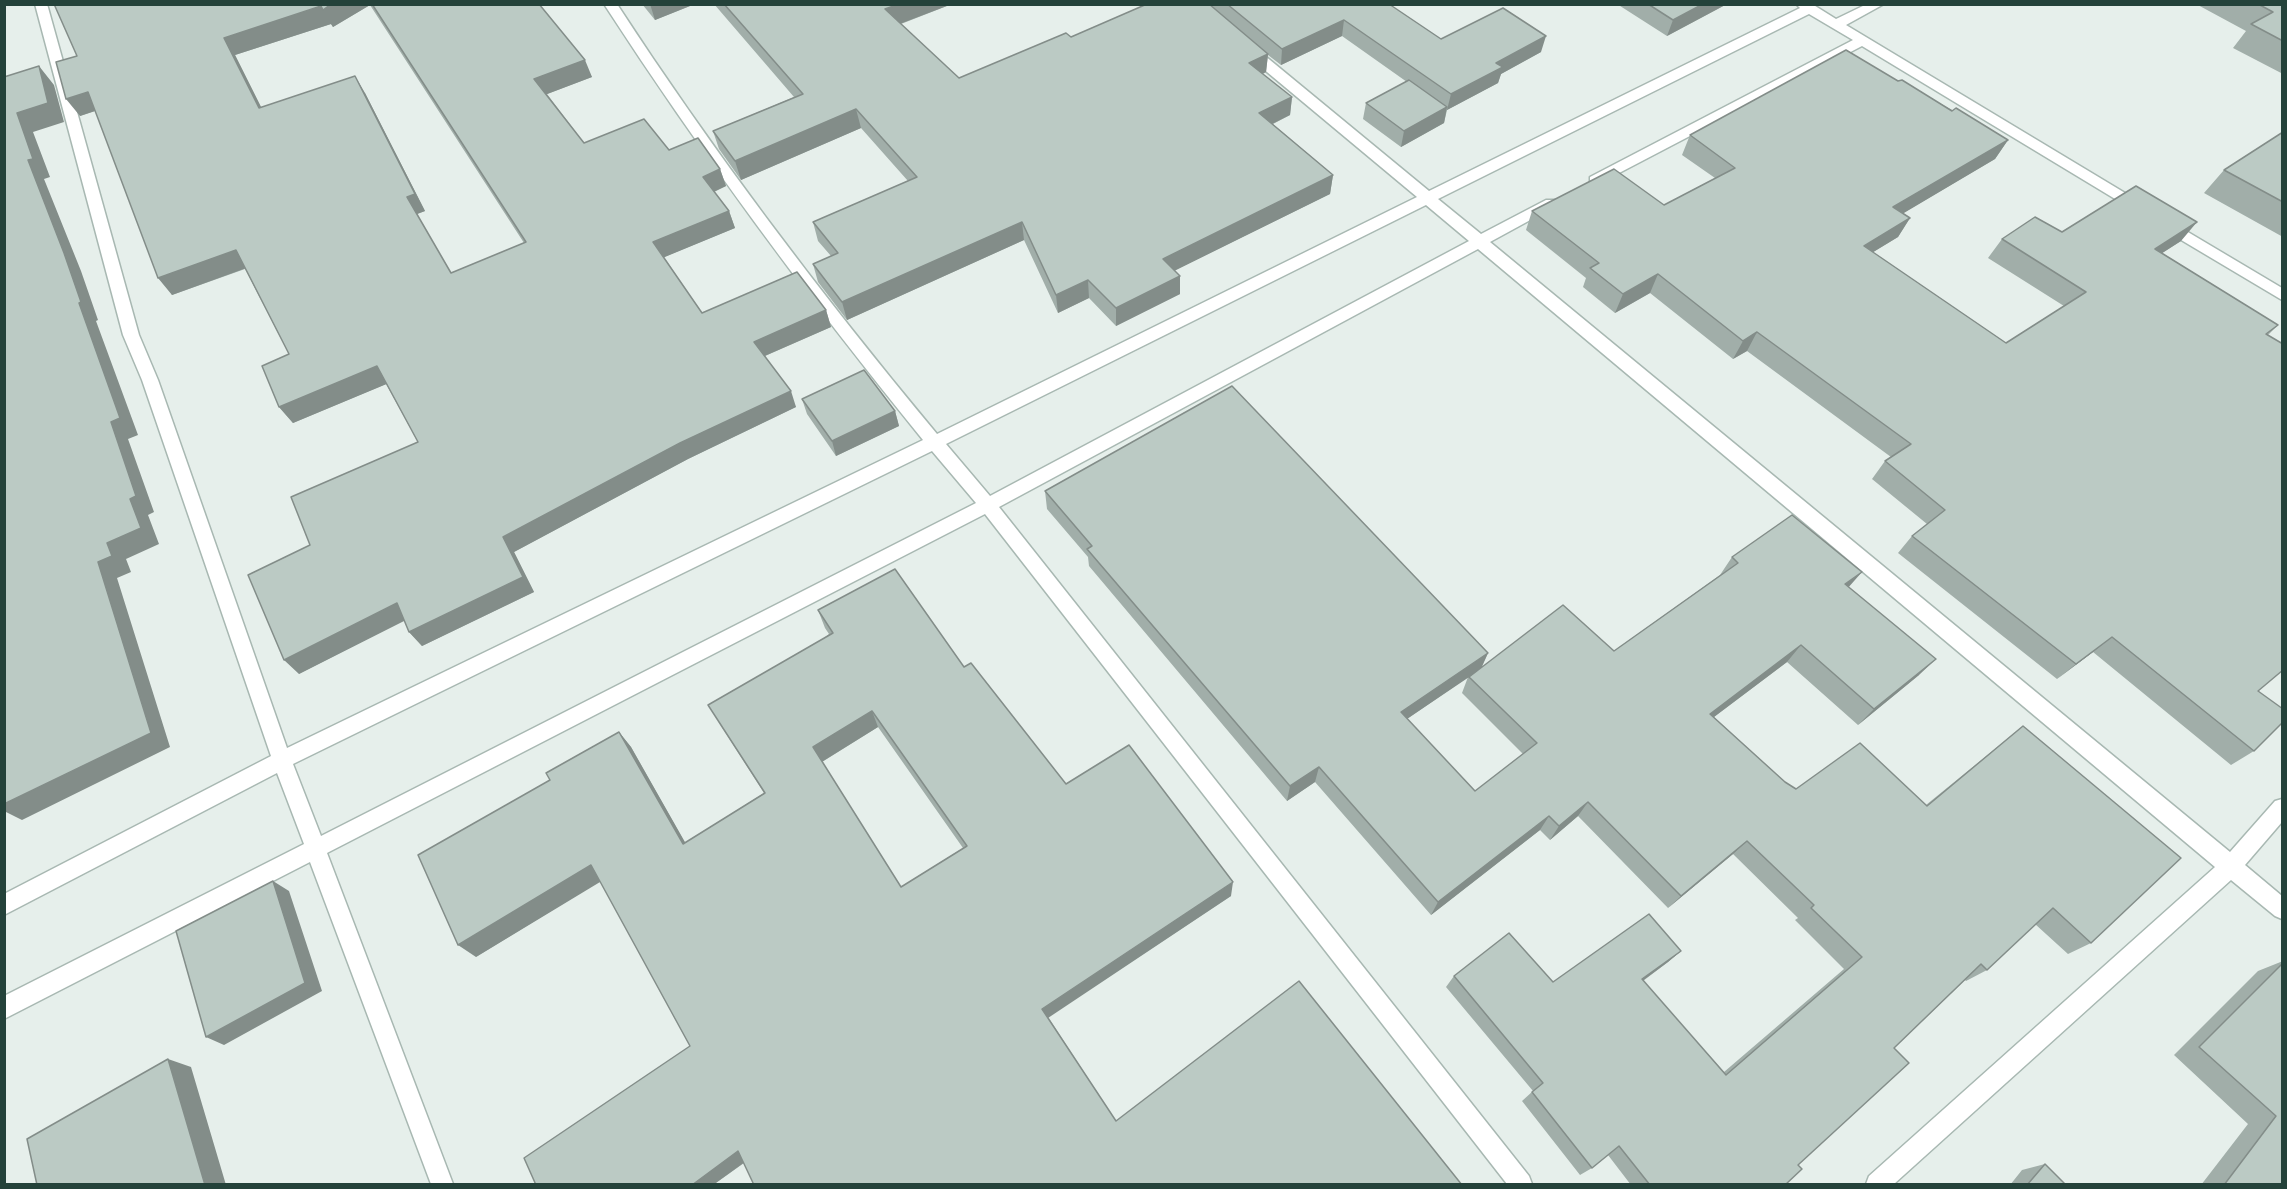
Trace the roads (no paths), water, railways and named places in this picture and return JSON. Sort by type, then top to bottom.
[{"type":"street","points":[[41,4],[131,335],[150,380],[282,760],[442,1185]]},
{"type":"street","points":[[610,4],[663,86],[843,329],[933,443],[988,506],[1521,1185]]},
{"type":"street","points":[[1835,25],[1878,4]]},
{"type":"street","points":[[4,905],[282,760],[933,443],[1805,7],[2283,295]]},
{"type":"street","points":[[1231,34],[2283,909]]},
{"type":"street","points":[[1582,187],[1862,41]]},
{"type":"street","points":[[4,1008],[988,506],[1478,240],[1562,197]]},
{"type":"street","points":[[1877,1185],[2231,866],[2283,808]]}]
